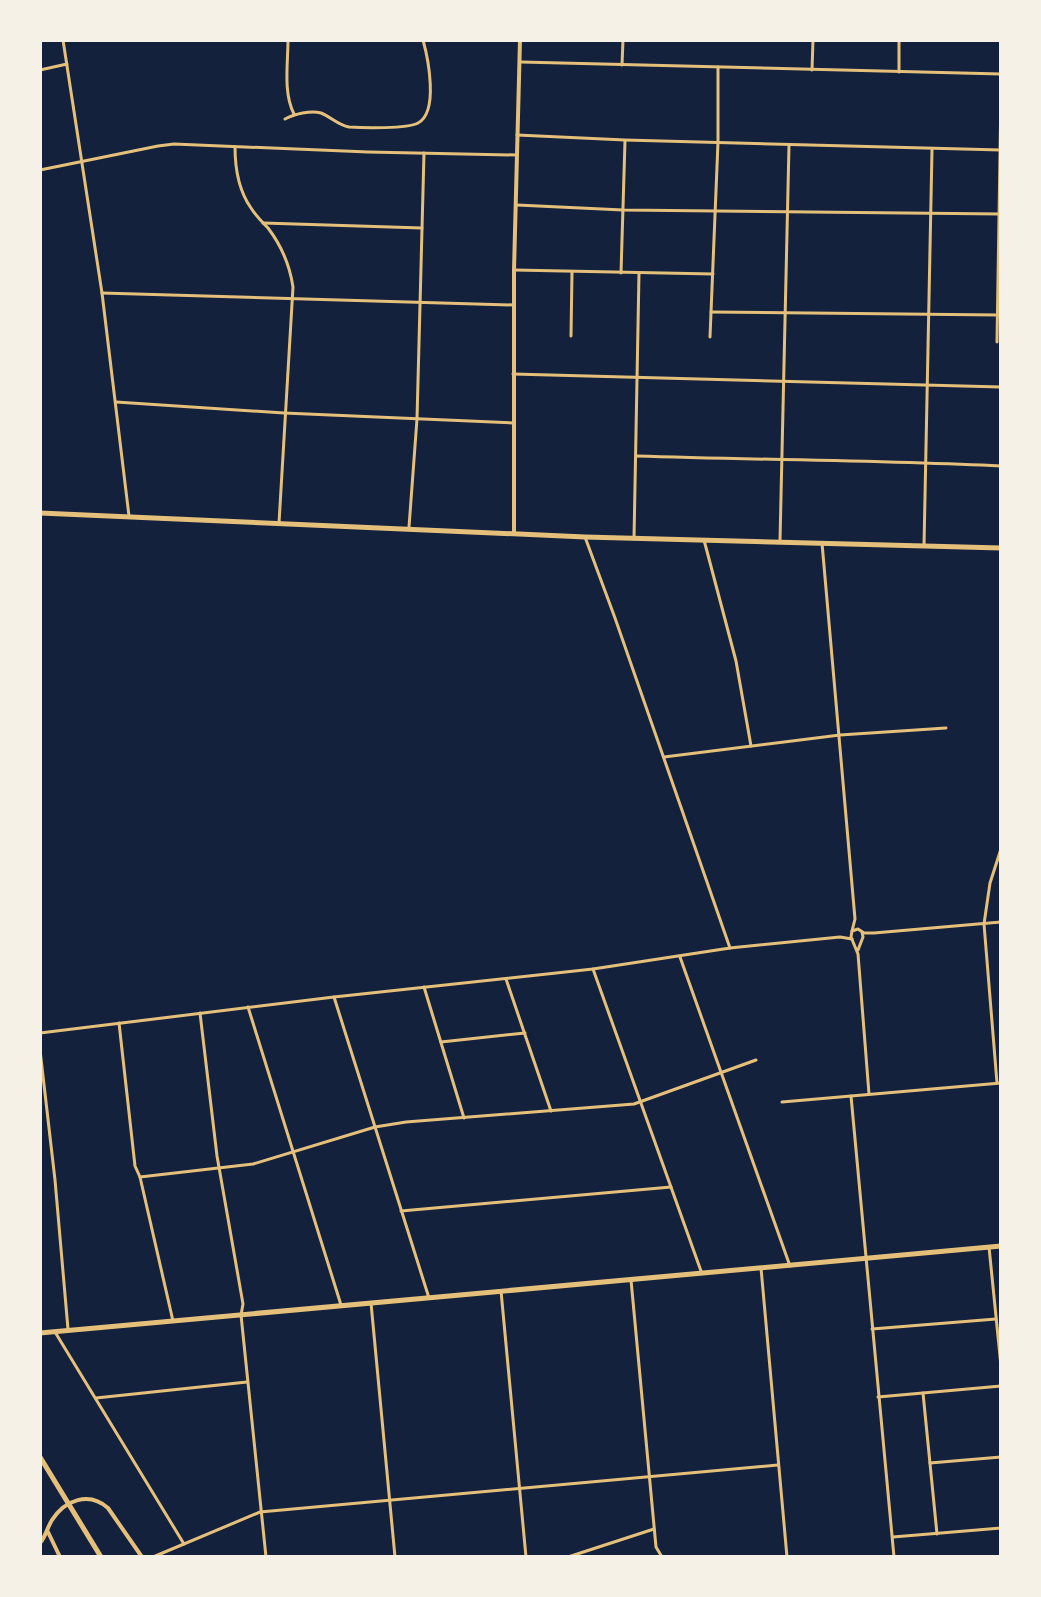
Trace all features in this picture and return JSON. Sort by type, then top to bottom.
[{"type":"main road","points":[[40,513],[514,535],[1001,548]]},
{"type":"main road","points":[[40,1333],[1001,1246]]},
{"type":"main road","points":[[40,1457],[101,1557]]},
{"type":"street","points":[[63,40],[102,293],[129,518]]},
{"type":"street","points":[[288,40],[288,94],[294,114]]},
{"type":"street","points":[[285,119],[294,114],[321,113],[347,127],[405,127],[417,124],[425,118],[430,100],[428,56],[423,40]]},
{"type":"street","points":[[514,535],[514,270],[520,40]]},
{"type":"street","points":[[622,65],[623,40]]},
{"type":"street","points":[[812,70],[813,40]]},
{"type":"street","points":[[899,40],[899,72]]},
{"type":"street","points":[[520,62],[1001,74]]},
{"type":"street","points":[[40,70],[67,64]]},
{"type":"street","points":[[710,337],[718,67]]},
{"type":"street","points":[[997,342],[1001,93]]},
{"type":"street","points":[[517,135],[1000,150]]},
{"type":"street","points":[[621,273],[625,140]]},
{"type":"street","points":[[40,170],[174,144],[516,155]]},
{"type":"street","points":[[780,542],[789,145]]},
{"type":"street","points":[[235,147],[235,165],[249,207],[278,244],[291,276],[278,525]]},
{"type":"street","points":[[924,546],[932,148]]},
{"type":"street","points":[[409,531],[417,419],[424,153]]},
{"type":"street","points":[[516,205],[623,210],[1000,214]]},
{"type":"street","points":[[263,223],[422,228]]},
{"type":"street","points":[[514,270],[713,274]]},
{"type":"street","points":[[571,336],[572,272]]},
{"type":"street","points":[[634,539],[639,273]]},
{"type":"street","points":[[102,293],[514,305]]},
{"type":"street","points":[[711,312],[998,315]]},
{"type":"street","points":[[513,374],[1001,387]]},
{"type":"street","points":[[116,402],[514,423]]},
{"type":"street","points":[[636,456],[1001,466]]},
{"type":"street","points":[[585,537],[730,948]]},
{"type":"street","points":[[704,540],[736,661],[751,746]]},
{"type":"street","points":[[822,543],[855,919],[852,940],[858,954],[869,1094]]},
{"type":"street","points":[[663,757],[840,735],[946,728]]},
{"type":"street","points":[[782,1102],[999,1083],[984,924],[990,883],[1001,849]]},
{"type":"street","points":[[855,919],[862,932],[858,954]]},
{"type":"street","points":[[40,1033],[593,969],[730,948],[840,937],[858,929],[874,933],[1001,922]]},
{"type":"street","points":[[840,937],[862,939],[874,933]]},
{"type":"street","points":[[680,957],[790,1266]]},
{"type":"street","points":[[593,969],[702,1273]]},
{"type":"street","points":[[506,979],[551,1111]]},
{"type":"street","points":[[424,987],[464,1118]]},
{"type":"street","points":[[334,997],[429,1298]]},
{"type":"street","points":[[248,1007],[342,1306]]},
{"type":"street","points":[[200,1013],[219,1168],[243,1304],[241,1315],[247,1382],[266,1557]]},
{"type":"street","points":[[119,1023],[135,1166],[173,1321]]},
{"type":"street","points":[[441,1042],[525,1033]]},
{"type":"street","points":[[40,1050],[68,1330]]},
{"type":"street","points":[[140,1177],[253,1164],[375,1127],[406,1122],[634,1104],[756,1060]]},
{"type":"street","points":[[851,1096],[894,1557]]},
{"type":"street","points":[[401,1211],[671,1187]]},
{"type":"street","points":[[989,1247],[1001,1366]]},
{"type":"street","points":[[761,1268],[787,1557]]},
{"type":"street","points":[[631,1280],[656,1547],[662,1557]]},
{"type":"street","points":[[501,1291],[526,1557]]},
{"type":"street","points":[[371,1303],[395,1557]]},
{"type":"street","points":[[872,1330],[996,1319]]},
{"type":"street","points":[[55,1332],[184,1544]]},
{"type":"street","points":[[95,1398],[247,1382]]},
{"type":"street","points":[[878,1397],[1001,1386]]},
{"type":"street","points":[[923,1393],[937,1534]]},
{"type":"street","points":[[930,1463],[1001,1457]]},
{"type":"street","points":[[153,1557],[260,1512],[778,1465]]},
{"type":"street","points":[[40,1543],[54,1517],[69,1505],[86,1498],[103,1504],[142,1557]]},
{"type":"street","points":[[892,1537],[1001,1528]]},
{"type":"street","points":[[568,1557],[654,1529]]},
{"type":"street","points":[[48,1530],[60,1557]]}]
